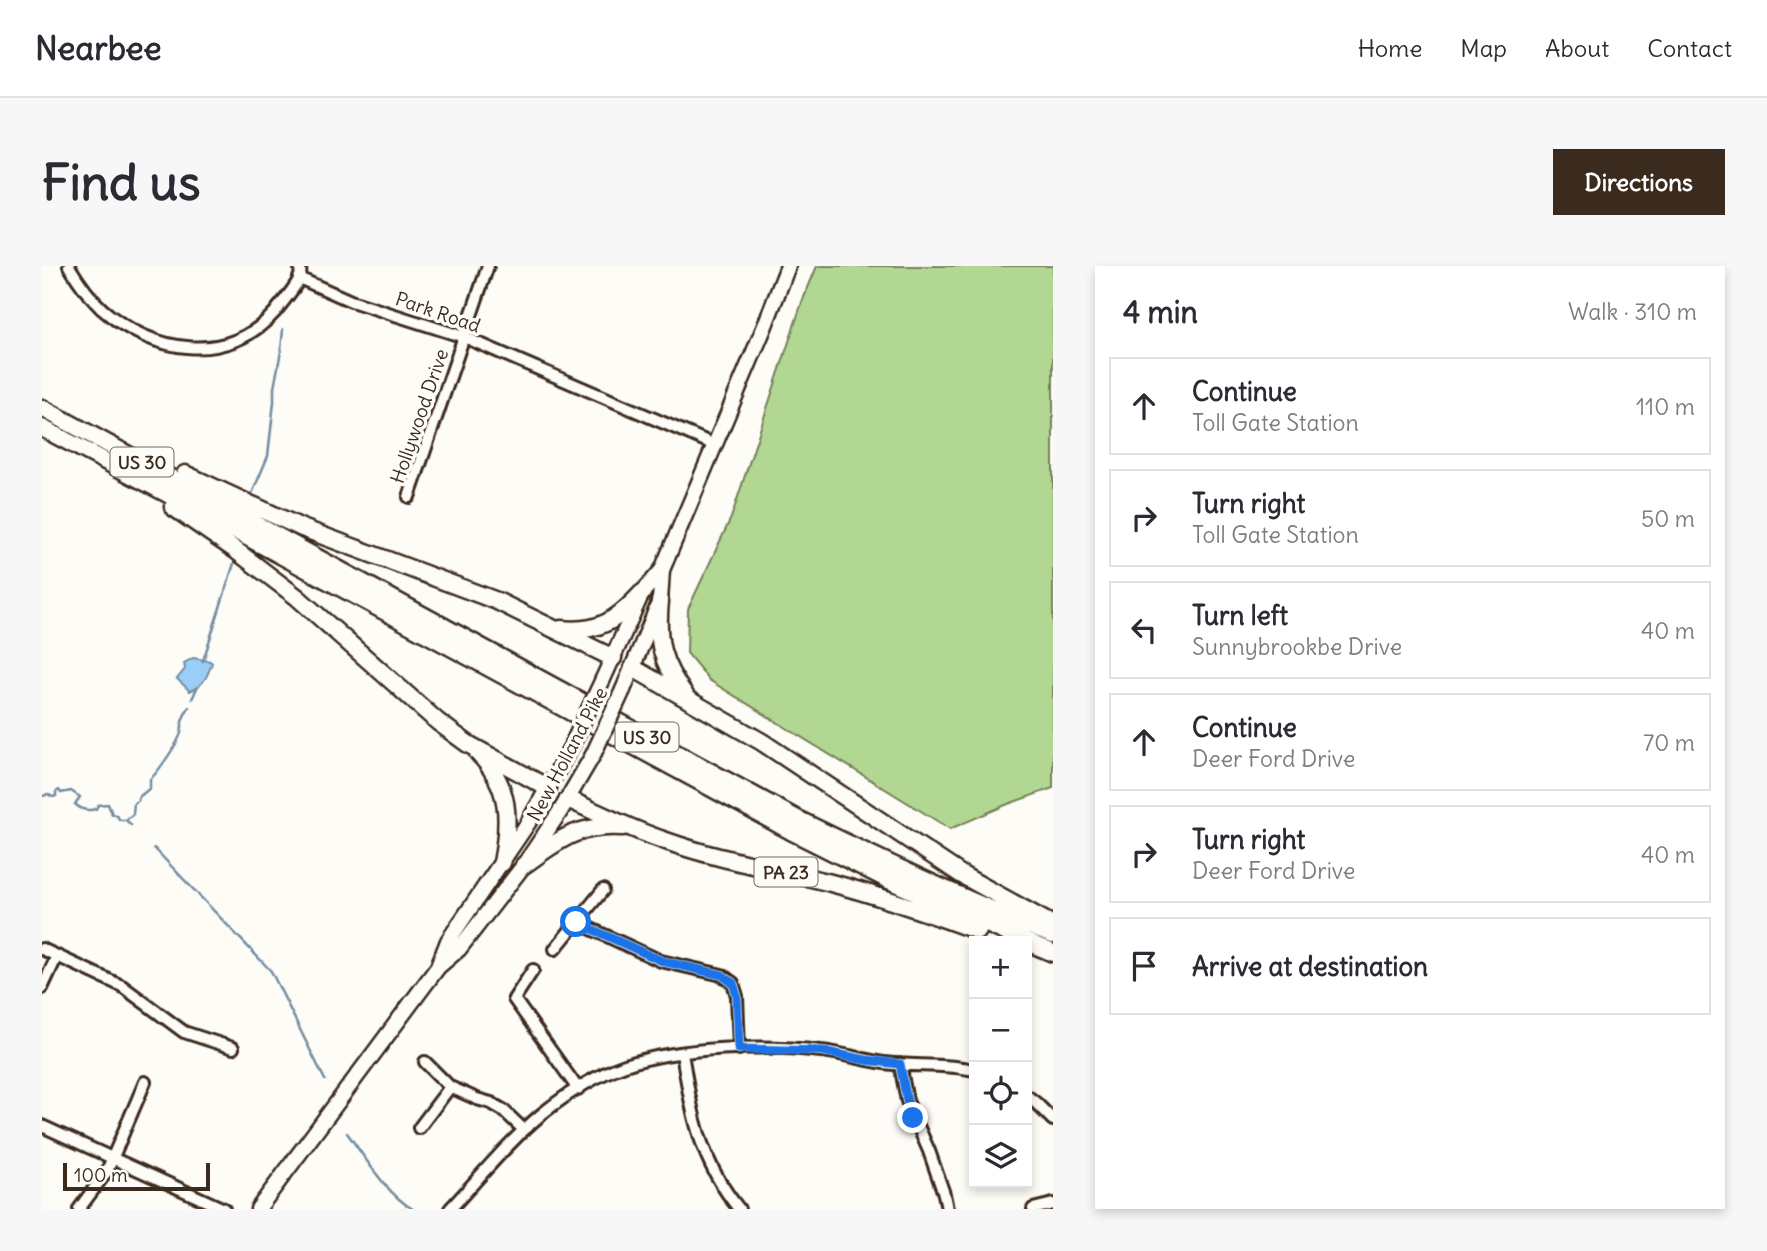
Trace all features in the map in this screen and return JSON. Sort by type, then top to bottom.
[{"type":"highway","points":[[42,406],[245,519],[302,528],[497,601],[613,658]]},
{"type":"highway","name":"US 30","points":[[42,428],[110,465],[245,519],[799,820],[959,897],[1053,935]]},
{"type":"highway","points":[[110,465],[238,551],[320,617],[424,711],[468,744],[548,788]]},
{"type":"highway","name":"US 30","points":[[245,519],[825,849],[1013,936]]},
{"type":"highway","points":[[555,629],[585,629],[607,623],[620,615],[642,593]]},
{"type":"highway","points":[[660,601],[658,628],[662,655],[672,677],[688,699]]},
{"type":"highway","points":[[633,668],[804,769],[953,869],[1053,925]]},
{"type":"highway","points":[[468,744],[487,764],[503,792],[508,819],[502,863]]},
{"type":"highway","name":"PA 23","points":[[568,799],[629,827],[687,848],[829,882],[991,936]]},
{"type":"highway","points":[[524,865],[558,840],[574,832],[601,826],[629,827]]},
{"type":"highway","name":"US 30","points":[[1032,944],[1053,953]]},
{"type":"highway","points":[[1032,951],[1053,959]]},
{"type":"main road","name":"New Holland Pike","points":[[438,967],[448,941],[502,863],[548,788],[572,745],[642,593],[662,570],[788,266]]},
{"type":"main road","name":"New Holland Pike","points":[[258,1209],[438,967],[459,949],[524,865],[568,799],[593,755],[624,690],[660,601],[662,570]]},
{"type":"main road","points":[[613,658],[633,668]]},
{"type":"main road","name":"PA 23","points":[[548,788],[568,799]]},
{"type":"street","name":"Park Road","points":[[69,266],[96,303],[120,322],[149,338],[187,348],[217,346],[248,335],[271,317],[300,272],[351,301],[464,337],[715,445]]},
{"type":"street","name":"Hollywood Drive","points":[[410,497],[488,266]]},
{"type":"street","points":[[555,949],[603,890]]},
{"type":"street","points":[[576,922],[662,961],[722,975],[733,983],[737,996],[739,1049]]},
{"type":"street","points":[[42,949],[122,986],[184,1032],[233,1048]]},
{"type":"street","points":[[42,988],[57,956]]},
{"type":"street","points":[[533,970],[514,999],[578,1089]]},
{"type":"street","points":[[450,1209],[524,1130],[578,1089],[623,1066],[682,1053],[739,1049],[822,1051],[866,1060],[969,1069]]},
{"type":"street","points":[[682,1053],[690,1104],[699,1135],[716,1177],[739,1209]]},
{"type":"street","points":[[425,1062],[450,1087],[477,1100],[491,1103],[503,1110],[524,1130]]},
{"type":"street","points":[[900,1064],[907,1101],[929,1151],[947,1209]]},
{"type":"street","points":[[79,1209],[107,1171],[145,1082]]},
{"type":"street","points":[[419,1128],[450,1087]]},
{"type":"street","points":[[1032,1100],[1053,1120]]},
{"type":"street","points":[[42,1126],[224,1209]]},
{"type":"street","points":[[1033,1209],[1053,1204]]},
{"type":"green space","points":[[817,266],[1053,266],[1053,788],[950,829],[709,680],[687,653],[688,609],[731,518],[802,302]]},
{"type":"water","points":[[193,658],[212,663],[204,680],[190,691],[177,679],[185,669],[184,663]]},
{"type":"waterway","points":[[251,496],[268,456],[283,329]]},
{"type":"waterway","points":[[203,661],[236,557]]},
{"type":"waterway","points":[[192,699],[197,688]]},
{"type":"waterway","points":[[126,820],[133,814],[134,803],[150,788],[150,779],[176,744],[189,707]]},
{"type":"waterway","points":[[42,795],[53,797],[59,790],[61,793],[71,791],[80,797],[75,804],[80,808],[93,810],[98,805],[108,804],[112,814],[131,825]]},
{"type":"waterway","points":[[154,848],[271,971],[325,1080]]},
{"type":"waterway","points":[[347,1133],[385,1185],[413,1209]]},
{"type":"route","points":[[576,922],[662,961],[722,975],[733,983],[737,996],[739,1049],[822,1051],[900,1064],[913,1118]]}]
